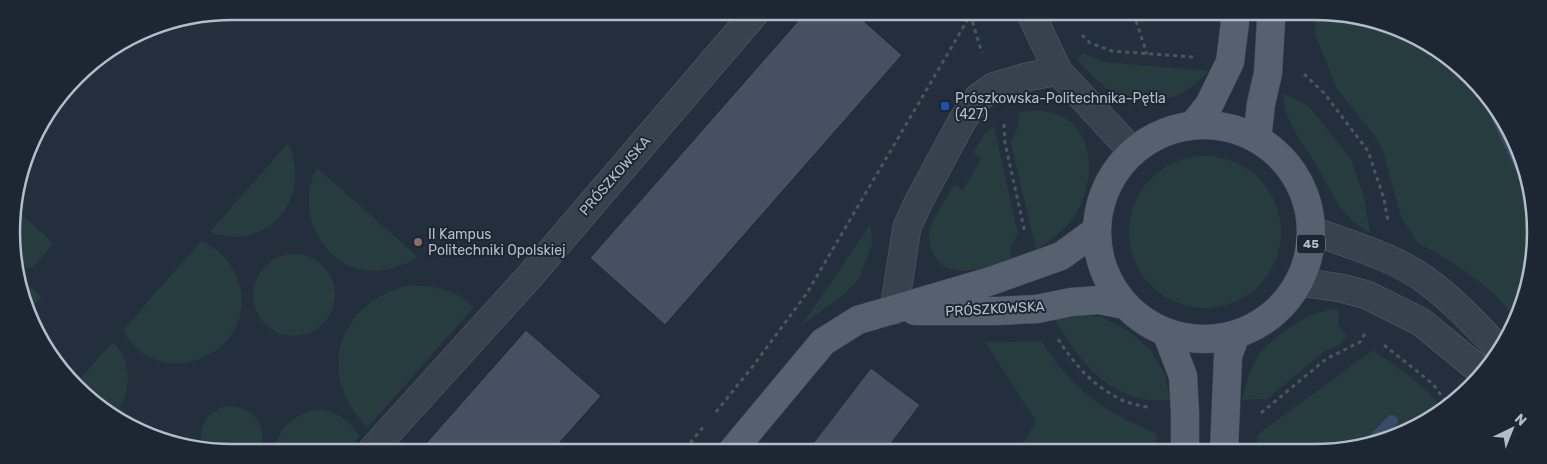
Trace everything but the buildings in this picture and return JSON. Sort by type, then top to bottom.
[{"type":"main road","points":[[1193,125],[1209,105],[1230,62],[1235,20]]},
{"type":"main road","points":[[1258,139],[1261,104],[1268,73],[1271,20]]},
{"type":"main road","name":"45","points":[[1193,125],[1219,125],[1258,139],[1278,154],[1299,182],[1310,215],[1311,250],[1300,282],[1279,310],[1250,330],[1222,339],[1193,340],[1167,334],[1145,322],[1125,305],[1106,277],[1096,244],[1098,214],[1106,186],[1122,161],[1145,142],[1168,130],[1193,125]]},
{"type":"main road","name":"PRÓSZKOWSKA","points":[[738,444],[823,342],[858,320],[991,281],[1061,256],[1097,230]]},
{"type":"main road","name":"PRÓSZKOWSKA","points":[[894,310],[997,311],[1099,300],[1125,305]]},
{"type":"main road","points":[[1167,334],[1183,376],[1185,444]]},
{"type":"main road","points":[[1224,444],[1228,356],[1236,334]]},
{"type":"street","name":"PRÓSZKOWSKA","points":[[378,444],[529,277],[749,20]]},
{"type":"street","points":[[1034,20],[1058,71],[1133,152]]},
{"type":"street","points":[[894,310],[908,227],[918,203],[962,121],[978,98],[993,87],[1027,77],[1058,71]]},
{"type":"street","points":[[1311,230],[1384,257],[1426,281],[1461,310],[1495,345]]},
{"type":"street","points":[[1300,282],[1341,288],[1366,296],[1413,318],[1477,368]]},
{"type":"path","points":[[690,444],[753,366],[806,293],[967,20]]},
{"type":"path","points":[[1136,21],[1147,54]]},
{"type":"path","points":[[1078,31],[1090,43],[1112,51],[1191,57]]},
{"type":"path","points":[[1301,72],[1324,93],[1368,151],[1384,199],[1389,223]]},
{"type":"path","points":[[1366,332],[1372,336]]},
{"type":"path","points":[[1379,341],[1433,384],[1444,400]]},
{"type":"green space","points":[[1314,20],[1356,24],[1396,36],[1421,48],[1455,73],[1474,92],[1491,114],[1505,138],[1516,164],[1527,218],[1527,246],[1523,273],[1511,314],[1497,297],[1480,282],[1455,264],[1417,242],[1401,217],[1383,151],[1374,135],[1337,89],[1316,36]]},
{"type":"green space","points":[[1083,53],[1103,62],[1209,71],[1193,85],[1175,96],[1151,100],[1134,99],[1111,91],[1097,80],[1077,59]]},
{"type":"green space","points":[[1283,93],[1305,104],[1313,111],[1351,159],[1364,197],[1370,233],[1349,218],[1336,200],[1290,122]]},
{"type":"green space","points":[[1038,110],[1063,117],[1076,127],[1086,147],[1089,170],[1085,194],[1076,214],[1063,230],[1036,250],[1011,143],[1019,123],[1017,113]]},
{"type":"green space","points":[[994,126],[1018,234],[1010,248],[1012,260],[970,270],[949,268],[941,264],[934,255],[929,233],[936,215],[954,185],[963,190],[981,159],[973,152],[986,132]]},
{"type":"green space","points":[[288,143],[294,163],[295,183],[290,201],[280,216],[267,228],[250,235],[231,237],[210,232]]},
{"type":"green space","points":[[1205,156],[1234,162],[1247,169],[1258,179],[1268,190],[1275,203],[1281,232],[1275,261],[1268,274],[1258,285],[1247,295],[1234,302],[1205,308],[1176,302],[1163,295],[1152,285],[1142,274],[1135,261],[1129,232],[1135,203],[1142,190],[1152,179],[1163,169],[1176,162]]},
{"type":"green space","points":[[317,168],[418,257],[398,267],[375,271],[357,269],[341,261],[328,250],[318,236],[311,220],[309,202],[311,185]]},
{"type":"green space","points":[[21,213],[53,243],[34,267],[23,268],[20,246]]},
{"type":"green space","points":[[870,225],[873,242],[859,279],[842,296],[801,326]]},
{"type":"green space","points":[[201,241],[222,255],[236,275],[242,301],[237,325],[224,343],[205,356],[183,363],[161,361],[140,351],[123,330]]},
{"type":"green space","points":[[294,254],[310,257],[323,266],[332,279],[335,295],[332,311],[323,324],[310,333],[294,336],[278,333],[265,324],[256,311],[253,295],[256,279],[265,266],[278,257]]},
{"type":"green space","points":[[411,285],[445,290],[467,301],[474,307],[368,427],[351,407],[341,385],[338,363],[342,342],[351,323],[366,306],[386,293]]},
{"type":"green space","points":[[27,288],[32,288],[42,297],[33,305],[31,300]]},
{"type":"green space","points":[[1339,308],[1338,325],[1347,336],[1340,345],[1326,350],[1267,399],[1242,400],[1254,364],[1260,353],[1269,343],[1290,327],[1309,316]]},
{"type":"green space","points":[[1074,314],[1102,317],[1130,332],[1150,350],[1165,374],[1170,400],[1146,400],[1127,394],[1101,379],[1080,357],[1054,318]]},
{"type":"green space","points":[[1042,341],[1066,374],[1085,393],[1119,416],[1157,434],[1156,444],[1023,444],[1036,421],[985,342]]},
{"type":"green space","points":[[113,342],[125,359],[128,379],[124,399],[118,411],[79,379]]},
{"type":"green space","points":[[1373,350],[1420,385],[1438,404],[1421,416],[1396,428],[1356,440],[1329,444],[1257,444],[1258,434]]},
{"type":"green space","points":[[227,406],[243,409],[256,418],[262,432],[261,444],[218,444],[201,442],[202,428],[205,422],[209,416],[220,408]]},
{"type":"green space","points":[[322,410],[335,414],[346,420],[360,436],[353,444],[276,444],[284,428],[294,419],[308,412]]},
{"type":"waterway","points":[[1380,434],[1392,421]]},
{"type":"place","name":"Prószkowska-Politechnika-Pętla (427)","points":[[945,106]]},
{"type":"place","name":"II Kampus Politechniki Opolskiej","points":[[418,242]]}]
